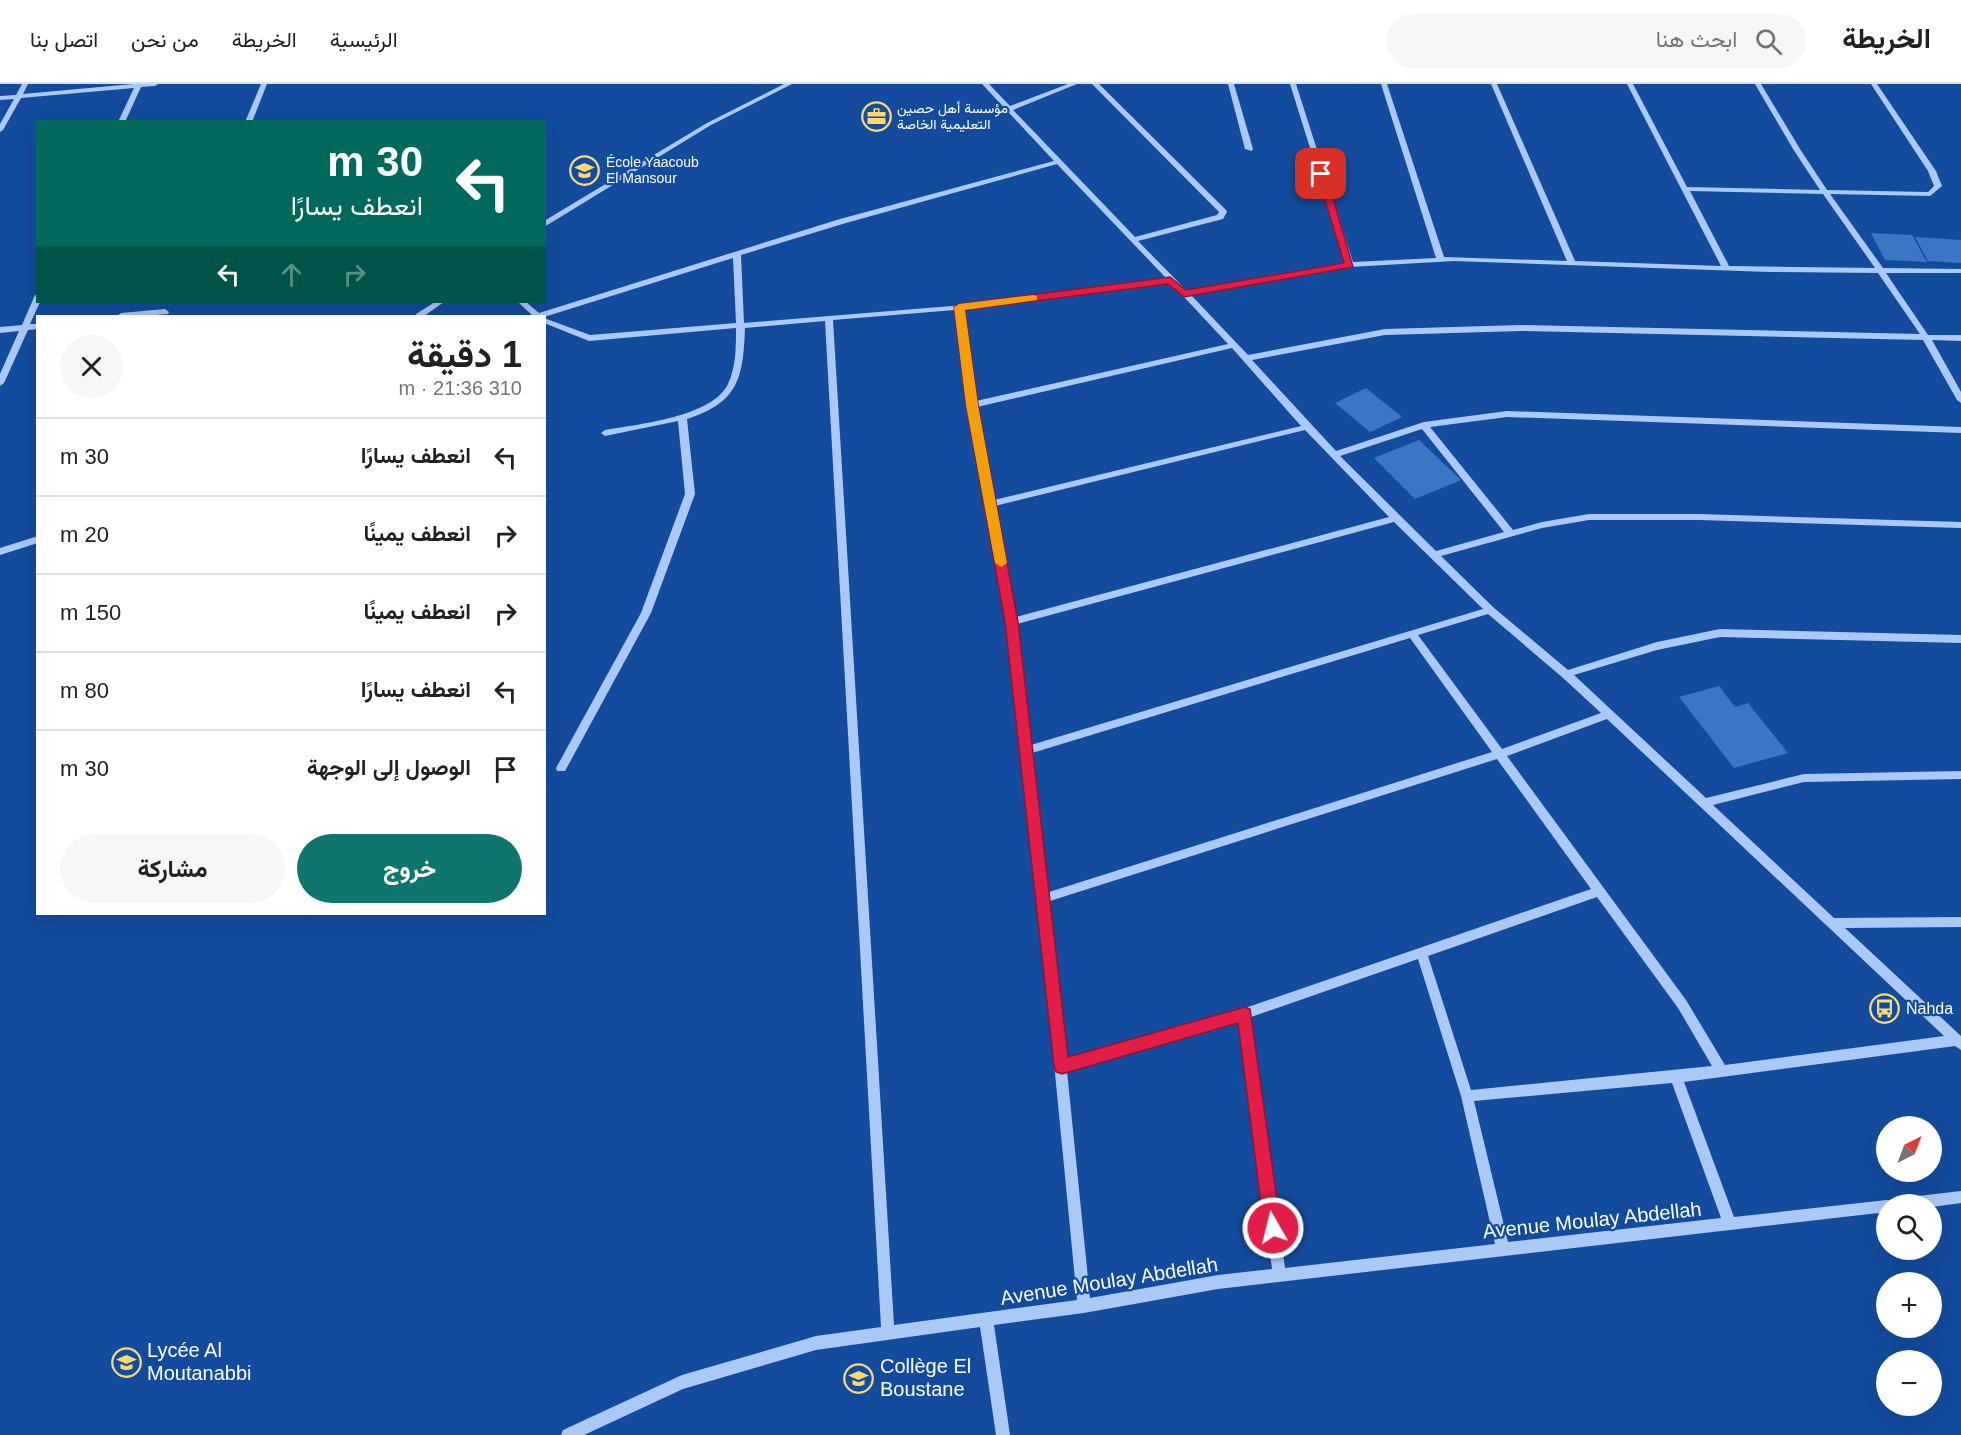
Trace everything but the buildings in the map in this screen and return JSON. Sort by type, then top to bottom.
[{"type":"street","points":[[0,130],[25,84]]},
{"type":"street","points":[[0,98],[155,84]]},
{"type":"street","points":[[249,120],[264,84]]},
{"type":"street","points":[[546,224],[709,124],[789,84]]},
{"type":"street","points":[[985,84],[1246,358],[1307,427],[1336,454],[1396,518],[1490,610],[1566,674],[1607,715],[1959,1042]]},
{"type":"street","points":[[1008,110],[1074,84]]},
{"type":"street","points":[[1095,84],[1223,212],[1220,217],[1132,240]]},
{"type":"street","points":[[1231,84],[1249,149]]},
{"type":"street","points":[[1293,84],[1350,265]]},
{"type":"street","points":[[1384,84],[1441,260]]},
{"type":"street","points":[[1494,84],[1572,263]]},
{"type":"street","points":[[1630,84],[1726,268]]},
{"type":"street","points":[[1758,84],[1776,117],[1824,192],[1926,337],[1961,400]]},
{"type":"street","points":[[1686,189],[1920,195],[1936,191],[1938,186],[1927,162],[1874,84]]},
{"type":"street","points":[[122,120],[138,86]]},
{"type":"street","points":[[541,315],[843,221],[1058,162]]},
{"type":"street","points":[[605,433],[682,416],[714,403],[725,395],[732,385],[737,370],[740,324],[737,255]]},
{"type":"street","points":[[1184,293],[1350,265],[1441,260],[1726,268],[1961,271]]},
{"type":"street","points":[[546,321],[589,338],[959,307],[1170,280]]},
{"type":"street","points":[[0,382],[36,301]]},
{"type":"street","points":[[420,315],[438,303]]},
{"type":"street","points":[[523,303],[537,315]]},
{"type":"street","points":[[959,307],[972,405],[1012,622],[1062,1066],[1084,1306]]},
{"type":"street","points":[[142,315],[164,314]]},
{"type":"street","points":[[829,319],[888,1331]]},
{"type":"street","points":[[0,330],[36,326]]},
{"type":"street","points":[[1246,358],[1385,332],[1521,328],[1961,338]]},
{"type":"street","points":[[972,405],[1233,345]]},
{"type":"street","points":[[1336,454],[1424,425],[1507,414],[1961,430]]},
{"type":"street","points":[[561,768],[645,613],[690,494],[682,416]]},
{"type":"street","points":[[1424,425],[1511,534]]},
{"type":"street","points":[[991,504],[1307,427]]},
{"type":"street","points":[[1434,555],[1511,534],[1589,517],[1699,517],[1961,525]]},
{"type":"street","points":[[1012,622],[1396,518]]},
{"type":"street","points":[[0,552],[36,540]]},
{"type":"street","points":[[1028,750],[1490,610]]},
{"type":"street","points":[[1566,674],[1657,646],[1720,633],[1961,639]]},
{"type":"street","points":[[1412,634],[1682,1004],[1722,1071]]},
{"type":"street","points":[[1044,898],[1500,754],[1607,715]]},
{"type":"street","points":[[1704,803],[1804,778],[1961,775]]},
{"type":"street","points":[[1062,1066],[1245,1014],[1599,891]]},
{"type":"street","points":[[1833,923],[1961,922]]},
{"type":"street","points":[[1421,952],[1467,1096],[1503,1249]]},
{"type":"street","points":[[1245,1014],[1279,1275]]},
{"type":"street","points":[[1467,1096],[1676,1077],[1959,1042]]},
{"type":"street","points":[[1676,1077],[1730,1225]]},
{"type":"street","points":[[1942,1199],[1961,1197]]},
{"type":"street","name":"Avenue Moulay Abdellah","points":[[568,1435],[682,1382],[816,1343],[888,1331],[1084,1306],[1218,1282],[1876,1207]]},
{"type":"street","points":[[986,1320],[1003,1435]]},
{"type":"slow traffic","points":[[1001,563],[972,405],[959,307],[1033,298]]},
{"type":"place","name":"مؤسسة أهل حصين التعليمية الخاصة","points":[[876,116]]},
{"type":"place","name":"École Yaacoub El Mansour","points":[[585,170]]},
{"type":"place","name":"Nahda","points":[[1885,1008]]},
{"type":"place","name":"Lycée Al Moutanabbi","points":[[126,1362]]},
{"type":"place","name":"Collège El Boustane","points":[[859,1378]]},
{"type":"route","points":[[1273,1228],[1245,1014],[1062,1066],[1012,622],[972,405],[959,307],[1170,280],[1184,293],[1350,265],[1321,174]]}]
